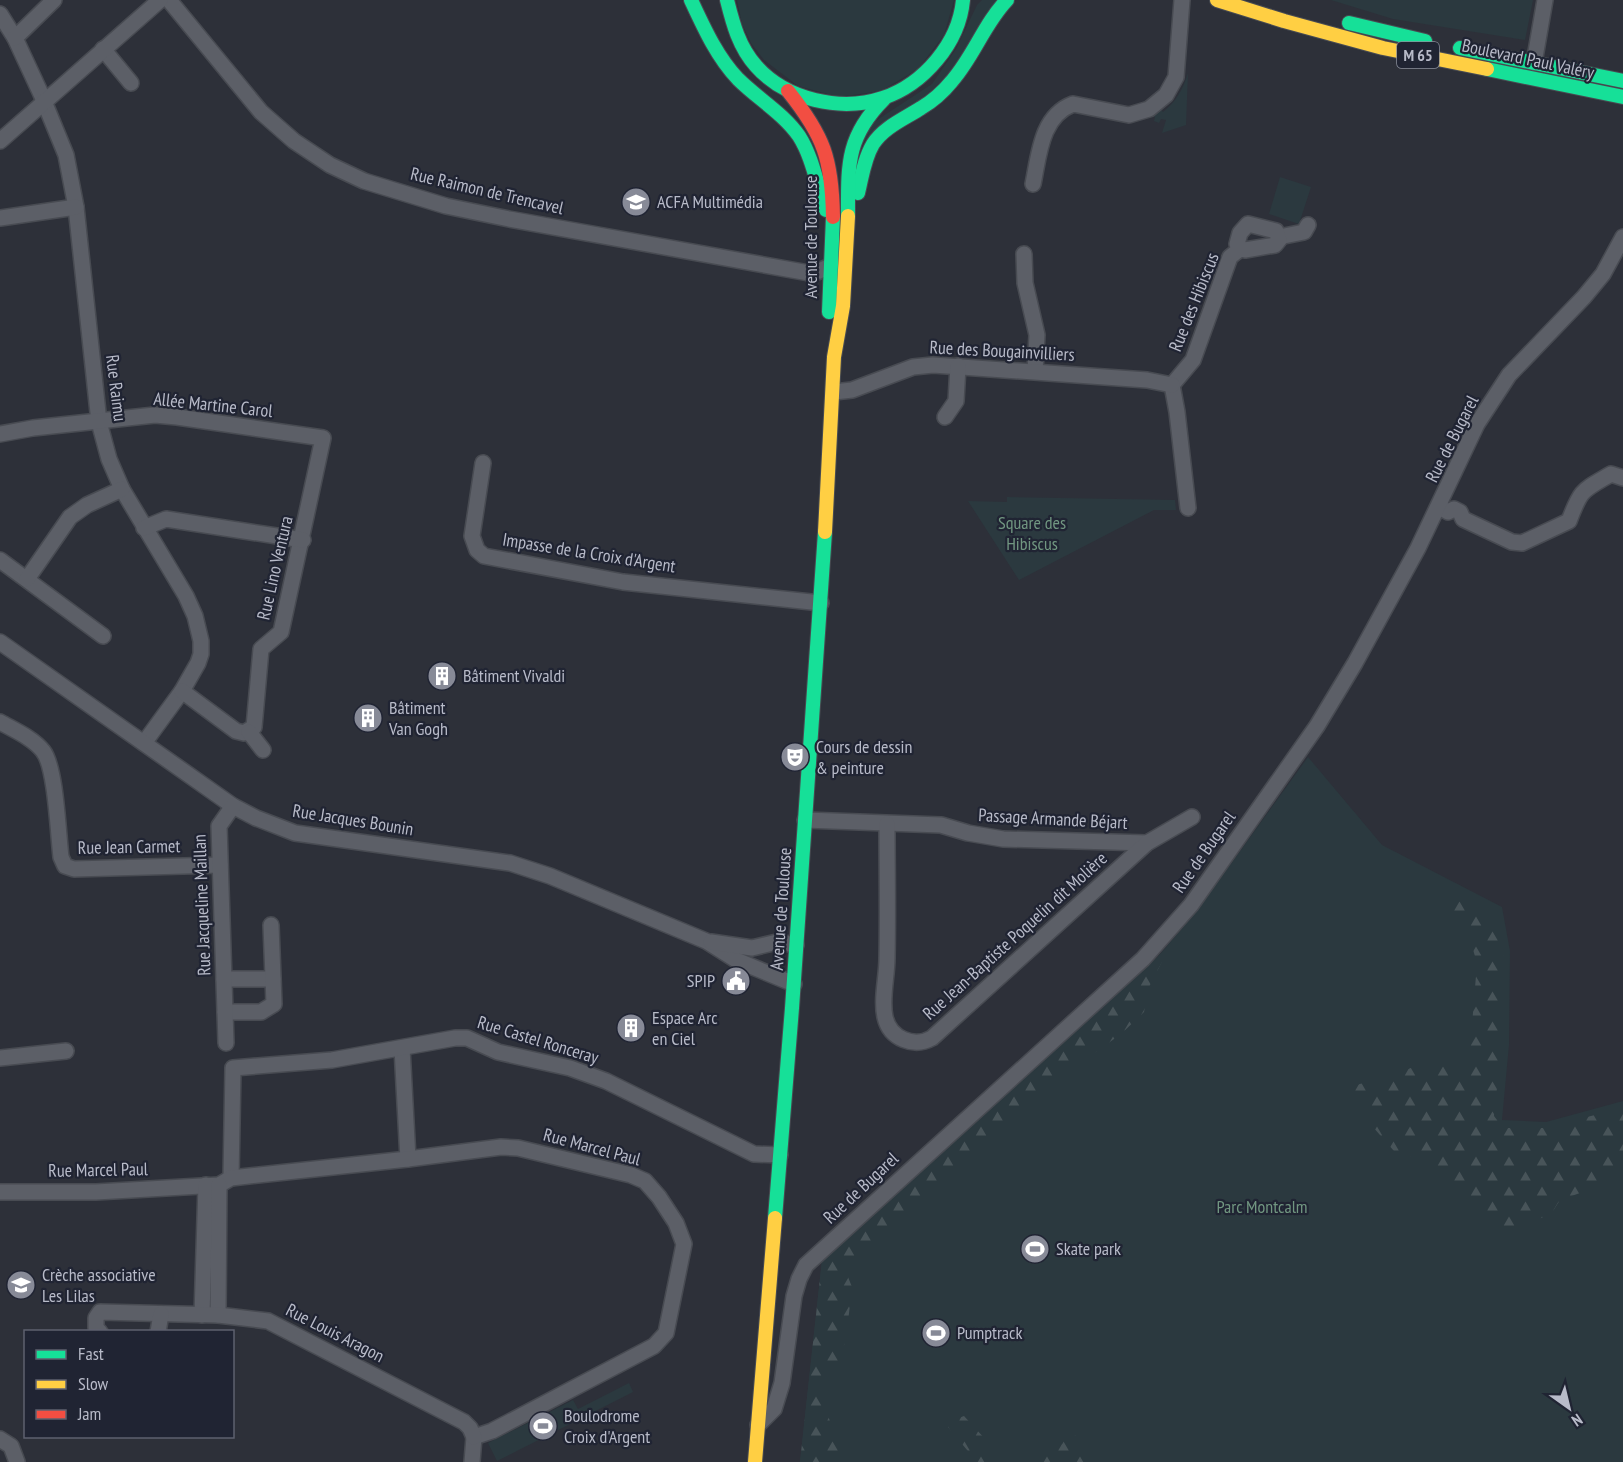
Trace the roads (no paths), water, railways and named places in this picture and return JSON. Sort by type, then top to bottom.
[{"type":"main road","points":[[691,0],[723,61],[743,85],[766,102],[795,130],[806,150],[831,225]]},
{"type":"main road","points":[[727,0],[734,29],[743,48],[770,80],[806,99],[845,106],[884,99],[912,84],[936,63],[948,45],[962,6],[971,0]]},
{"type":"main road","points":[[847,237],[867,157],[874,142],[884,132],[930,102],[949,84],[964,66],[988,22],[1007,0]]},
{"type":"main road","name":"Boulevard Paul Valéry","points":[[1217,0],[1383,48],[1623,97]]},
{"type":"main road","name":"Boulevard Paul Valéry","points":[[1332,19],[1386,33],[1623,81]]},
{"type":"main road","name":"Avenue de Toulouse","points":[[755,1462],[794,984],[834,392],[834,357],[829,334],[831,174],[821,138],[808,115],[788,91]]},
{"type":"main road","name":"Avenue de Toulouse","points":[[834,357],[841,333],[851,152],[856,134],[866,117],[884,99]]},
{"type":"street","points":[[15,38],[54,0]]},
{"type":"street","points":[[0,141],[160,0]]},
{"type":"street","name":"Rue Raimon de Trencavel","points":[[169,0],[261,112],[294,141],[330,165],[364,182],[446,206],[562,229],[809,273],[830,266]]},
{"type":"street","points":[[1034,184],[1043,136],[1065,107],[1073,104],[1129,115],[1149,109],[1166,95],[1176,77],[1182,0]]},
{"type":"street","points":[[1534,63],[1545,0]]},
{"type":"street","name":"Rue Raimu","points":[[0,14],[15,38],[66,155],[76,207],[99,422],[109,459],[122,489],[186,596],[195,616],[201,641],[198,663],[182,691],[144,742]]},
{"type":"street","points":[[103,49],[131,83]]},
{"type":"street","points":[[0,218],[76,207]]},
{"type":"street","name":"Rue des Hibiscus","points":[[1240,249],[1237,244],[1240,233],[1248,224],[1276,231],[1279,237]]},
{"type":"street","name":"Rue des Hibiscus","points":[[1279,237],[1304,232],[1308,225]]},
{"type":"street","name":"Rue des Hibiscus","points":[[1172,385],[1193,360],[1230,257],[1240,249],[1275,245],[1279,237]]},
{"type":"street","name":"Rue de Bugarel","points":[[758,1425],[774,1409],[782,1383],[795,1296],[799,1279],[806,1265],[1143,959],[1191,905],[1317,726],[1345,681],[1443,509],[1477,424],[1509,375],[1597,282],[1623,237]]},
{"type":"street","points":[[1024,254],[1025,283],[1036,335],[1035,371]]},
{"type":"street","name":"Rue des Bougainvilliers","points":[[834,392],[852,390],[912,367],[933,364],[1147,380],[1172,385]]},
{"type":"street","points":[[945,417],[956,400],[958,366]]},
{"type":"street","points":[[1172,385],[1188,508]]},
{"type":"street","name":"Allée Martine Carol","points":[[0,434],[33,428],[155,415],[323,438]]},
{"type":"street","name":"Rue Lino Ventura","points":[[249,732],[255,727],[257,715],[261,649],[281,632],[303,540],[323,438]]},
{"type":"street","name":"Impasse de la Croix d'Argent","points":[[483,463],[472,536],[477,550],[484,556],[623,582],[821,603]]},
{"type":"street","points":[[1443,509],[1454,509],[1460,512],[1463,519],[1512,542],[1522,543],[1569,521],[1578,496],[1583,491],[1611,474],[1623,478]]},
{"type":"street","points":[[27,579],[70,517],[77,511],[122,489]]},
{"type":"street","points":[[144,528],[166,519],[303,540]]},
{"type":"street","points":[[0,560],[103,636]]},
{"type":"street","name":"Rue Jacques Bounin","points":[[0,642],[233,806],[256,818],[295,833],[510,863],[550,876],[705,941],[736,960],[794,984]]},
{"type":"street","points":[[182,691],[236,730],[249,732],[263,750]]},
{"type":"street","name":"Rue Jean Carmet","points":[[0,722],[28,738],[45,753],[51,773],[61,857],[65,866],[74,869],[220,865]]},
{"type":"street","name":"Rue Jacqueline Maillan","points":[[226,1043],[219,826],[233,806]]},
{"type":"street","name":"Rue Jean-Baptiste Poquelin dit Molière","points":[[887,824],[885,1016],[894,1033],[912,1042],[926,1041],[946,1026],[1147,843],[1192,817]]},
{"type":"street","points":[[805,820],[887,824]]},
{"type":"street","name":"Passage Armande Béjart","points":[[887,824],[941,825],[968,833],[1003,839],[1147,843]]},
{"type":"street","points":[[225,1012],[261,1012],[274,1004],[271,925]]},
{"type":"street","name":"Rue Jacques Bounin","points":[[705,941],[752,948],[777,942],[796,945]]},
{"type":"street","points":[[757,969],[756,960],[762,946]]},
{"type":"street","points":[[224,979],[273,980]]},
{"type":"street","name":"Rue Castel Ronceray","points":[[219,1183],[233,1068],[332,1060],[455,1038],[467,1038],[498,1052],[570,1068],[606,1081],[754,1154],[780,1155]]},
{"type":"street","points":[[402,1048],[408,1159]]},
{"type":"street","points":[[0,1058],[66,1051]]},
{"type":"street","name":"Rue Marcel Paul","points":[[0,1192],[104,1192],[219,1183],[501,1148],[518,1148],[631,1175],[645,1181],[676,1223],[684,1244],[666,1332],[654,1346],[492,1431],[474,1437]]},
{"type":"street","points":[[202,1315],[219,1183]]},
{"type":"street","points":[[218,1315],[219,1183]]},
{"type":"street","name":"Rue Louis Aragon","points":[[98,1330],[96,1318],[100,1312],[218,1315],[268,1321],[465,1422],[471,1428],[474,1437]]},
{"type":"street","points":[[158,1330],[160,1314]]},
{"type":"street","points":[[472,1462],[474,1437]]},
{"type":"street","points":[[0,1439],[10,1446],[17,1462]]},
{"type":"place","name":"ACFA Multimédia","points":[[636,202]]},
{"type":"place","name":"Bâtiment Vivaldi","points":[[442,676]]},
{"type":"place","name":"Bâtiment Van Gogh","points":[[368,718]]},
{"type":"place","name":"Cours de dessin & peinture","points":[[795,757]]},
{"type":"place","name":"SPIP","points":[[736,981]]},
{"type":"place","name":"Espace Arc en Ciel","points":[[631,1028]]},
{"type":"place","name":"Skate park","points":[[1035,1249]]},
{"type":"place","name":"Crèche associative Les Lilas","points":[[21,1285]]},
{"type":"place","name":"Pumptrack","points":[[936,1333]]},
{"type":"place","name":"Boulodrome Croix d'Argent","points":[[543,1426]]},
{"type":"park label","name":"Square des Hibiscus","points":[[1032,533]]},
{"type":"park label","name":"Parc Montcalm","points":[[1262,1207]]}]
